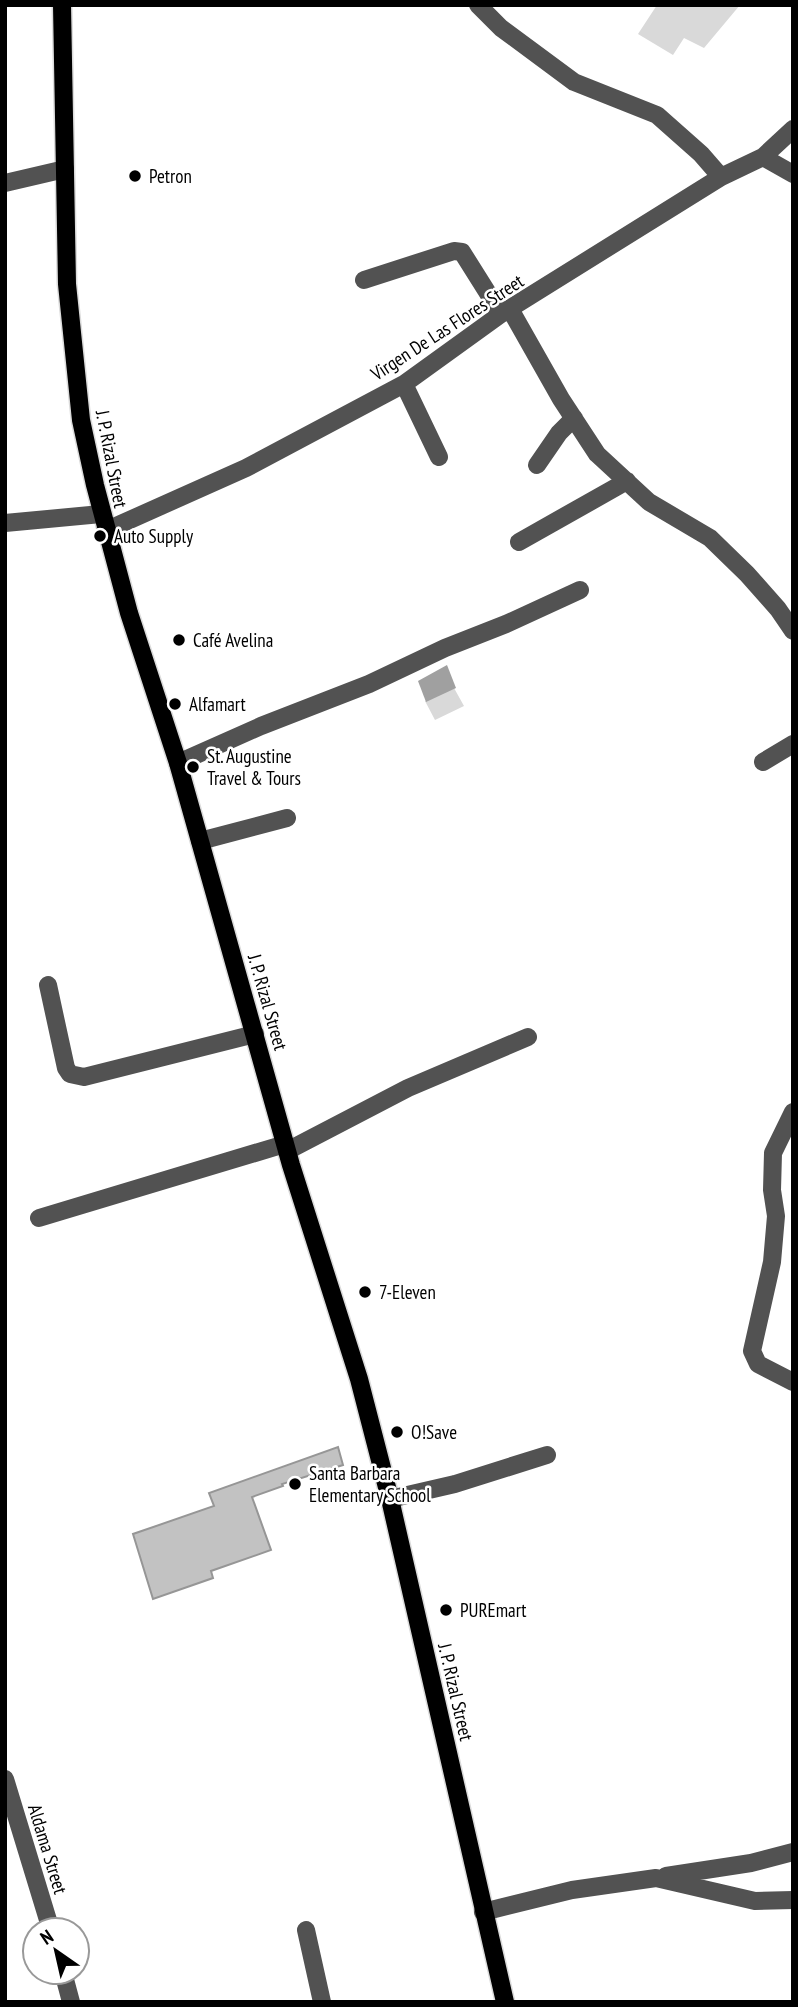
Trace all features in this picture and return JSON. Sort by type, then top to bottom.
[{"type":"main road","name":"J. P. Rizal Street","points":[[62,5],[67,284],[81,420],[103,522],[178,763],[286,1147],[359,1379],[390,1499],[505,2002]]},
{"type":"street","points":[[478,5],[501,28],[574,82],[657,115],[701,154],[722,177]]},
{"type":"street","name":"Virgen De Las Flores Street","points":[[5,523],[103,522],[246,468],[404,384],[506,312],[722,177],[763,157],[793,129]]},
{"type":"street","points":[[763,157],[793,174]]},
{"type":"street","points":[[5,183],[65,169]]},
{"type":"street","points":[[364,280],[454,251],[462,252],[506,312],[597,454],[649,502],[710,538],[755,582],[778,608],[793,631]]},
{"type":"street","points":[[404,384],[439,457]]},
{"type":"street","points":[[537,465],[573,418]]},
{"type":"street","points":[[519,542],[627,481]]},
{"type":"street","points":[[178,763],[261,726],[369,684],[580,590]]},
{"type":"street","points":[[763,762],[793,744]]},
{"type":"street","points":[[200,841],[286,818]]},
{"type":"street","points":[[48,985],[66,1068],[70,1074],[84,1077],[255,1034]]},
{"type":"street","points":[[39,1218],[286,1147],[408,1088],[528,1037]]},
{"type":"street","points":[[793,1112],[773,1153],[772,1190],[775,1216],[772,1262],[752,1351],[758,1364],[793,1382]]},
{"type":"street","points":[[390,1499],[455,1484],[547,1455]]},
{"type":"street","name":"Aldama Street","points":[[5,1780],[47,1916]]},
{"type":"street","points":[[483,1912],[572,1890],[751,1863],[793,1852]]},
{"type":"street","points":[[656,1878],[755,1900],[793,1900]]},
{"type":"street","points":[[306,1930],[322,2002]]},
{"type":"shaded area","points":[[657,5],[740,5],[704,48],[684,38],[673,55],[638,34]]},
{"type":"shaded area","points":[[447,665],[456,688],[426,702],[418,681]]},
{"type":"shaded area","points":[[454,688],[464,706],[435,720],[425,701]]},
{"type":"building","points":[[338,1447],[343,1465],[282,1484],[283,1486],[252,1497],[271,1550],[211,1571],[213,1578],[153,1599],[133,1534],[214,1506],[209,1493]]},
{"type":"place","name":"Petron","points":[[135,176]]},
{"type":"place","name":"Auto Supply","points":[[100,536]]},
{"type":"place","name":"Café Avelina","points":[[179,640]]},
{"type":"place","name":"Alfamart","points":[[175,704]]},
{"type":"place","name":"St. Augustine Travel & Tours","points":[[193,767]]},
{"type":"place","name":"7-Eleven","points":[[365,1292]]},
{"type":"place","name":"O!Save","points":[[397,1432]]},
{"type":"place","name":"Santa Barbara Elementary School","points":[[295,1484]]},
{"type":"place","name":"PUREmart","points":[[446,1610]]}]
